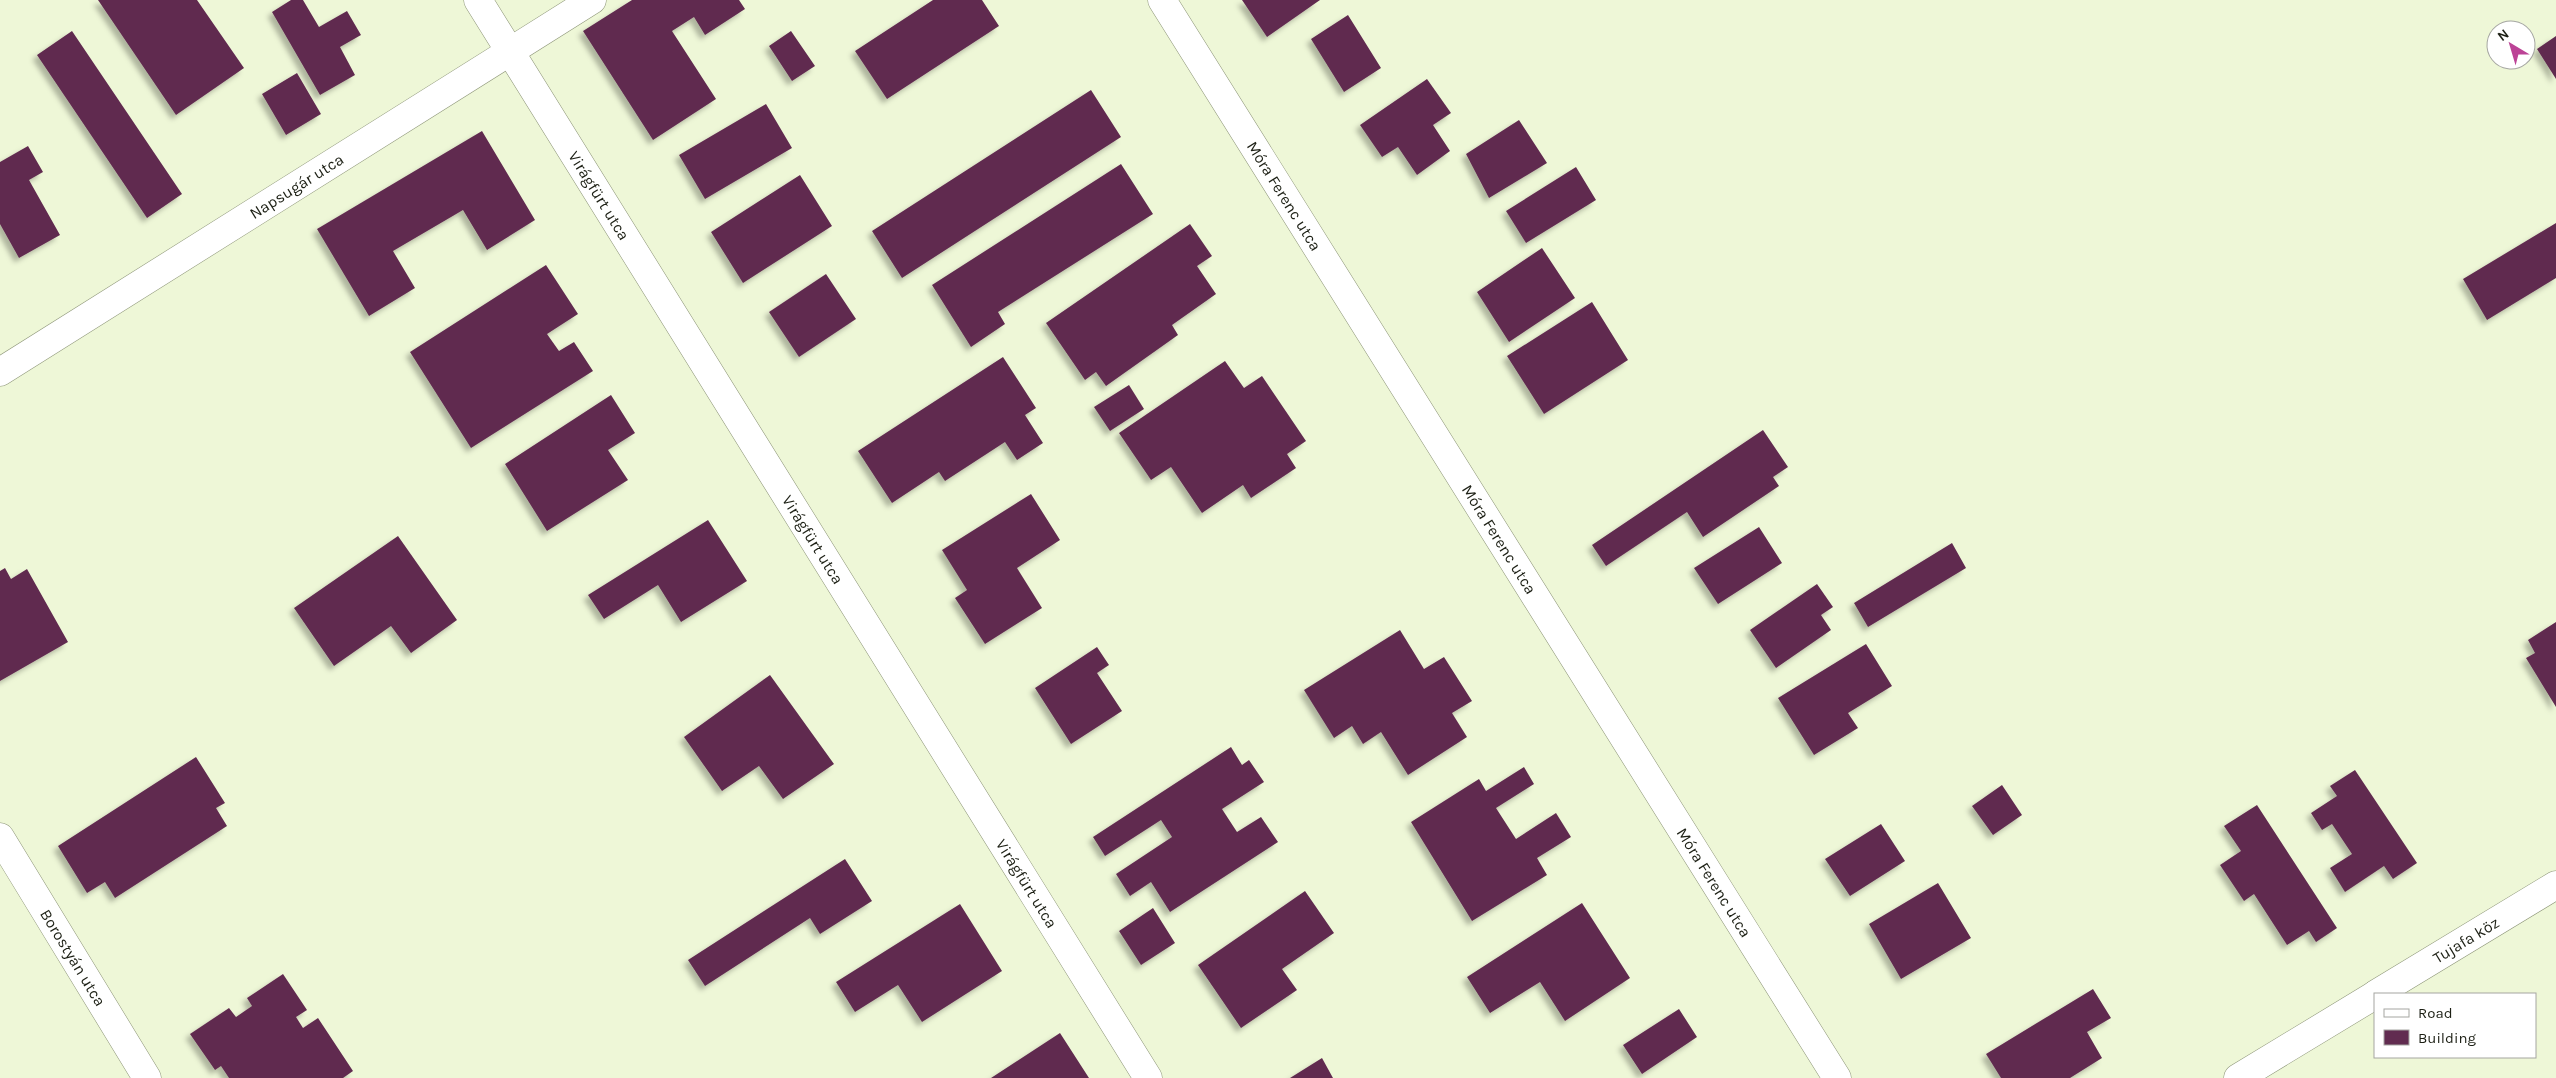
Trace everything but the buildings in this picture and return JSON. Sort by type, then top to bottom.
[{"type":"street","name":"Virágfürt utca","points":[[478,0],[1148,1078]]},
{"type":"street","name":"Napsugár utca","points":[[0,372],[592,0]]},
{"type":"street","name":"Móra Ferenc utca","points":[[1162,0],[1837,1078]]},
{"type":"street","name":"Borostyán utca","points":[[0,837],[147,1078]]},
{"type":"street","name":"Tujafa köz","points":[[2378,993],[2556,885]]},
{"type":"street","name":"Tujafa köz","points":[[2238,1078],[2374,996]]}]
